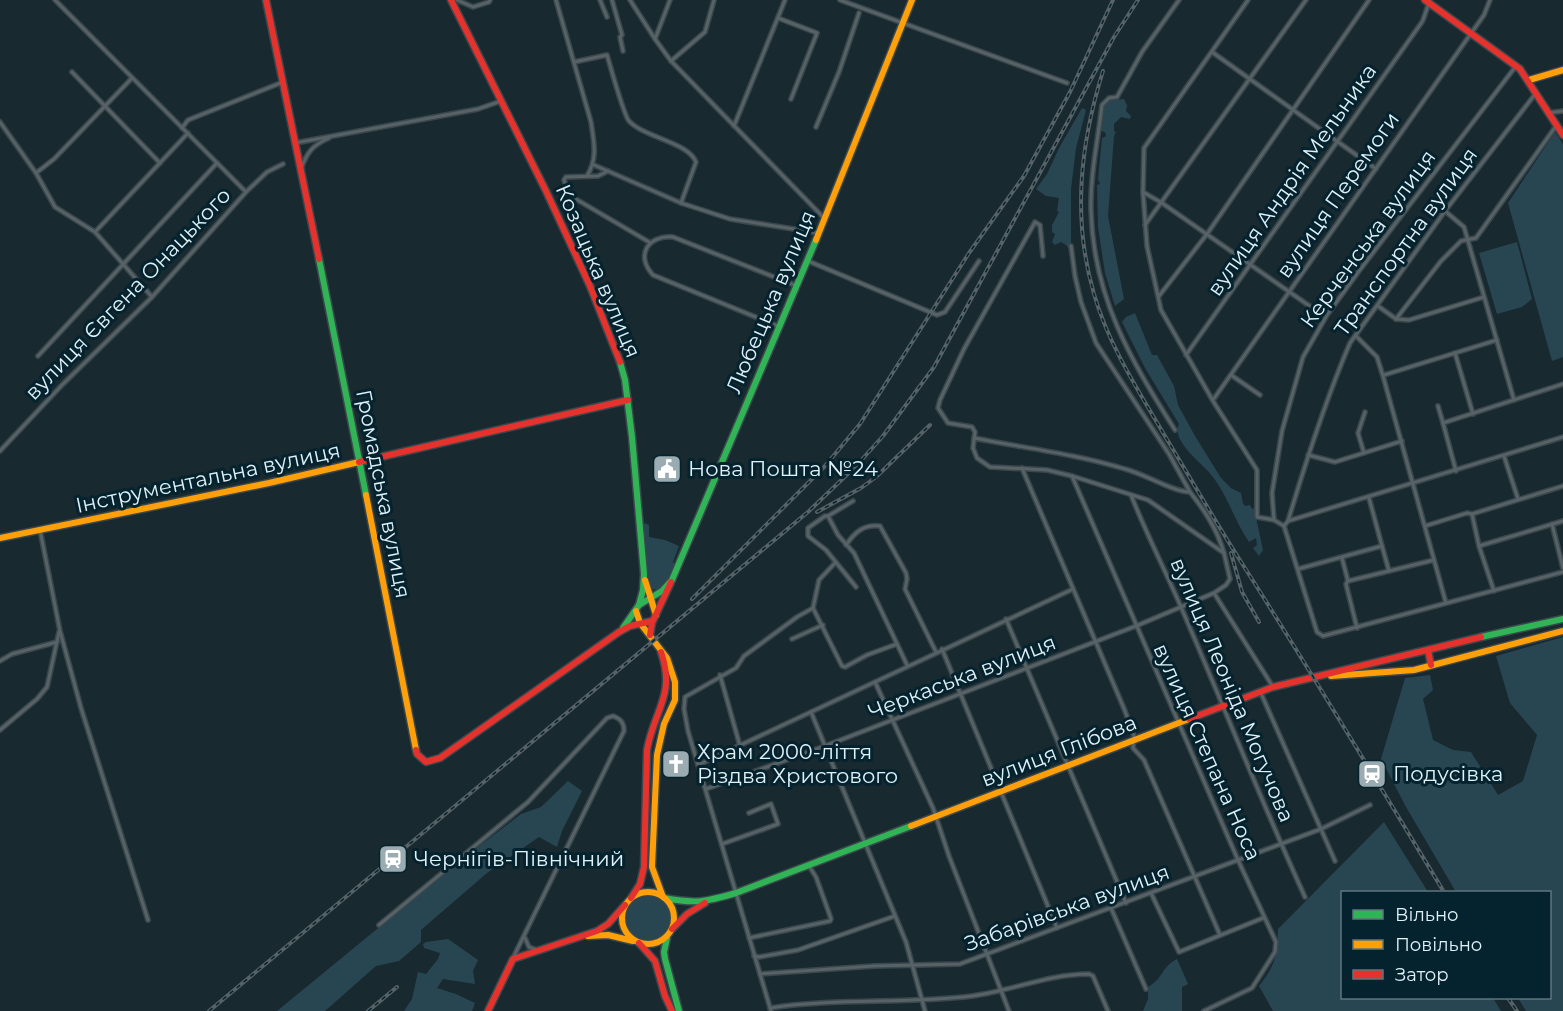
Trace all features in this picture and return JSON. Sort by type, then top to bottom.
[{"type":"main road","name":"Громадська вулиця","points":[[266,0],[417,754],[421,759],[431,762],[440,758],[619,632]]},
{"type":"main road","name":"Козацька вулиця","points":[[452,0],[606,322],[622,368],[628,400],[644,578],[639,606]]},
{"type":"main road","name":"Любецька вулиця","points":[[639,606],[662,591],[672,580],[808,261],[912,0]]},
{"type":"main road","points":[[1428,1],[1516,66],[1529,80],[1563,135]]},
{"type":"main road","points":[[1529,80],[1563,70]]},
{"type":"main road","name":"Інструментальна вулиця","points":[[0,538],[176,503],[628,400]]},
{"type":"main road","points":[[644,578],[655,609]]},
{"type":"main road","points":[[619,632],[644,621],[663,604],[672,580]]},
{"type":"main road","points":[[647,586],[655,592],[662,591]]},
{"type":"main road","points":[[619,632],[639,606],[648,603],[655,609]]},
{"type":"main road","points":[[639,606],[648,634],[670,664],[675,682],[675,700],[660,736],[652,867],[663,897],[673,910],[674,920],[665,945],[664,959],[679,1011]]},
{"type":"main road","points":[[644,621],[655,609]]},
{"type":"main road","points":[[1322,676],[1376,661],[1563,619]]},
{"type":"main road","points":[[644,621],[650,629],[648,634]]},
{"type":"main road","points":[[1322,676],[1395,672],[1563,631]]},
{"type":"main road","points":[[1485,636],[1488,651]]},
{"type":"main road","points":[[488,1011],[513,958],[582,937],[608,924],[640,884],[644,867],[649,736],[665,698],[668,684],[664,661],[657,644]]},
{"type":"main road","points":[[1428,650],[1431,665]]},
{"type":"main road","name":"вулиця Глібова","points":[[663,897],[690,903],[736,893],[1260,691],[1322,676]]},
{"type":"main road","points":[[631,898],[647,892],[663,897]]},
{"type":"main road","name":"вулиця Глібова","points":[[671,931],[687,914],[707,901]]},
{"type":"main road","points":[[625,905],[622,916],[623,926],[628,936],[655,961],[672,1011]]},
{"type":"main road","points":[[582,937],[608,935],[638,943],[654,944],[671,931]]},
{"type":"street","points":[[55,0],[246,192]]},
{"type":"street","points":[[458,0],[472,7],[490,0]]},
{"type":"street","points":[[556,0],[591,122],[594,165],[587,176]]},
{"type":"street","points":[[600,0],[608,16]]},
{"type":"street","points":[[612,0],[622,35],[620,37],[623,51]]},
{"type":"street","points":[[630,0],[672,61],[825,219]]},
{"type":"street","points":[[655,39],[670,0]]},
{"type":"street","points":[[672,61],[705,32],[714,0]]},
{"type":"street","points":[[734,126],[785,0]]},
{"type":"street","points":[[840,0],[1067,83]]},
{"type":"street","points":[[1175,430],[1146,384],[1116,327],[1100,276],[1091,210],[1092,182],[1102,105],[1109,98],[1118,97],[1142,52],[1179,0]]},
{"type":"street","points":[[1248,0],[1144,148],[1144,227],[1161,310],[1186,356],[1257,470],[1257,517],[1274,520],[1284,526],[1317,632],[1323,636],[1357,628],[1563,572]]},
{"type":"street","points":[[1144,227],[1306,0]]},
{"type":"street","points":[[1159,296],[1207,234],[1369,0]]},
{"type":"street","name":"вулиця Перемоги","points":[[1213,401],[1471,34],[1484,15],[1490,0]]},
{"type":"street","name":"вулиця Андрія Мельника","points":[[1186,356],[1422,21],[1428,1]]},
{"type":"street","points":[[816,127],[839,72],[858,13]]},
{"type":"street","points":[[778,18],[817,33],[791,99]]},
{"type":"street","points":[[1212,52],[1376,169]]},
{"type":"street","points":[[574,62],[602,54],[607,55],[627,119],[638,128],[680,147],[694,157],[696,162],[681,203]]},
{"type":"street","name":"Керченська вулиця","points":[[1274,520],[1272,493],[1282,431],[1303,357],[1327,315],[1359,271],[1516,66]]},
{"type":"street","points":[[72,72],[160,163]]},
{"type":"street","points":[[36,173],[54,159],[133,78]]},
{"type":"street","points":[[182,128],[188,120],[283,82]]},
{"type":"street","name":"Транспортна вулиця","points":[[1288,521],[1308,455],[1350,343],[1445,211],[1536,93]]},
{"type":"street","points":[[295,143],[478,109],[501,101]]},
{"type":"street","points":[[1548,113],[1563,111]]},
{"type":"street","points":[[0,122],[36,173],[55,207],[95,232],[152,297]]},
{"type":"street","points":[[1396,319],[1441,261],[1461,241],[1476,238],[1556,126]]},
{"type":"street","points":[[95,232],[188,133]]},
{"type":"street","points":[[300,173],[306,156],[313,146],[334,135]]},
{"type":"street","points":[[38,356],[218,163]]},
{"type":"street","name":"вулиця Євгена Онацького","points":[[0,451],[62,385],[152,297],[246,192],[267,172],[283,164]]},
{"type":"street","points":[[594,165],[681,203],[730,219],[819,233]]},
{"type":"street","points":[[608,171],[598,176],[566,177],[564,180],[568,195],[649,242]]},
{"type":"street","points":[[1143,192],[1311,307]]},
{"type":"street","points":[[1445,211],[1461,223],[1468,240],[1514,400]]},
{"type":"street","points":[[1042,256],[1040,225],[1035,222],[964,349],[938,408],[948,423],[972,428],[975,432],[973,448],[977,459],[990,467],[1047,470],[1148,500],[1224,553]]},
{"type":"street","points":[[780,327],[653,275],[647,267],[645,257],[649,242],[659,237],[673,237],[797,286]]},
{"type":"street","points":[[1071,246],[1081,302],[1096,343],[1169,454],[1190,492],[1208,514],[1224,553]]},
{"type":"street","points":[[808,261],[937,315],[945,312],[978,261]]},
{"type":"street","points":[[1378,306],[1396,319],[1409,320],[1484,297]]},
{"type":"street","points":[[1356,336],[1377,357],[1446,603]]},
{"type":"street","points":[[1383,376],[1497,340]]},
{"type":"street","points":[[1455,353],[1473,414]]},
{"type":"street","points":[[1231,375],[1260,395]]},
{"type":"street","points":[[1443,423],[1563,384]]},
{"type":"street","points":[[1438,406],[1456,471]]},
{"type":"street","points":[[1364,453],[1358,433],[1365,412]]},
{"type":"street","points":[[1284,526],[1288,521],[1563,437]]},
{"type":"street","points":[[974,438],[1109,464],[1143,474],[1179,492],[1190,492]]},
{"type":"street","points":[[1308,455],[1335,462],[1402,441]]},
{"type":"street","points":[[1504,456],[1518,500]]},
{"type":"street","points":[[1022,468],[1125,711],[1134,736],[1132,748],[1144,759],[1220,935]]},
{"type":"street","name":"вулиця Степана Носа","points":[[1072,476],[1263,918],[1276,942],[1275,952],[1252,988],[1204,1011]]},
{"type":"street","points":[[1425,526],[1563,486]]},
{"type":"street","name":"вулиця Леоніда Могучова","points":[[1131,495],[1305,897]]},
{"type":"street","points":[[1369,498],[1389,571]]},
{"type":"street","points":[[853,501],[825,516],[806,531],[808,536],[826,550],[856,587]]},
{"type":"street","points":[[1472,514],[1479,546],[1494,591]]},
{"type":"street","points":[[828,516],[838,535],[854,553],[907,665]]},
{"type":"street","points":[[1479,546],[1563,521]]},
{"type":"street","points":[[1552,524],[1563,567]]},
{"type":"street","points":[[846,545],[857,531],[865,527],[880,526],[906,573],[905,589],[936,652]]},
{"type":"street","points":[[40,530],[60,631],[81,708],[148,920]]},
{"type":"street","points":[[1298,570],[1382,546],[1382,548]]},
{"type":"street","name":"Черкаська вулиця","points":[[706,789],[825,746],[1095,642],[1214,593],[1226,585],[1230,579],[1224,553]]},
{"type":"street","points":[[1342,557],[1348,581],[1346,585],[1357,628]]},
{"type":"street","points":[[1348,581],[1434,560]]},
{"type":"street","points":[[835,563],[819,580],[813,608],[842,666],[845,667],[867,655],[897,644]]},
{"type":"street","points":[[698,765],[1006,618],[1073,589]]},
{"type":"street","points":[[1214,593],[1274,687]]},
{"type":"street","points":[[813,608],[744,656],[736,668],[720,675],[685,697],[684,709],[698,765],[771,1009],[804,1003],[923,1000],[975,995],[1056,976],[1089,974],[1093,976],[1108,1011]]},
{"type":"street","points":[[1006,618],[1126,903]]},
{"type":"street","points":[[792,639],[823,625]]},
{"type":"street","points":[[0,730],[37,699],[47,687],[60,631]]},
{"type":"street","points":[[0,661],[12,654],[57,642]]},
{"type":"street","points":[[942,649],[1058,928]]},
{"type":"street","points":[[720,675],[740,746]]},
{"type":"street","points":[[875,682],[936,816],[949,856],[1009,1011]]},
{"type":"street","points":[[1260,691],[1335,861]]},
{"type":"street","points":[[811,712],[896,916],[913,965],[925,1011]]},
{"type":"street","points":[[379,926],[528,802],[607,718],[613,716],[621,721],[624,731],[513,958]]},
{"type":"street","points":[[722,844],[778,824],[771,804],[749,813]]},
{"type":"street","name":"Забарівська вулиця","points":[[760,974],[960,964],[1321,829],[1370,806]]},
{"type":"street","points":[[748,938],[830,921],[816,877],[809,866]]},
{"type":"street","points":[[1151,893],[1179,952],[1263,918]]},
{"type":"street","points":[[1111,908],[1146,989]]},
{"type":"street","points":[[754,956],[798,950],[896,916]]},
{"type":"street","points":[[525,936],[529,947],[537,950]]},
{"type":"shaded area","points":[[1124,99],[1127,105],[1126,111],[1131,116],[1130,119],[1121,117],[1114,124],[1116,132],[1108,216],[1124,299],[1115,306],[1105,273],[1098,227],[1097,185],[1100,184],[1098,179],[1102,138],[1106,136],[1105,132],[1101,131],[1102,110],[1109,100]]},
{"type":"shaded area","points":[[1082,108],[1086,110],[1076,148],[1071,189],[1071,246],[1068,248],[1061,242],[1055,245],[1052,242],[1055,234],[1052,232],[1052,225],[1059,212],[1057,211],[1059,198],[1046,196],[1036,189],[1047,174]]},
{"type":"shaded area","points":[[1555,132],[1563,144],[1563,357],[1552,361],[1508,203]]},
{"type":"shaded area","points":[[1517,242],[1532,299],[1522,307],[1497,314],[1479,253]]},
{"type":"shaded area","points":[[1135,313],[1152,355],[1157,355],[1174,386],[1178,405],[1195,436],[1221,478],[1231,488],[1241,493],[1243,504],[1254,508],[1263,550],[1259,556],[1253,548],[1257,545],[1256,538],[1249,542],[1213,477],[1181,442],[1177,430],[1179,424],[1145,368],[1122,322],[1126,317]]},
{"type":"shaded area","points":[[645,523],[649,525],[649,537],[679,546],[669,581],[659,590],[652,589],[648,585],[643,526]]},
{"type":"shaded area","points":[[1563,637],[1563,1011],[1526,1011],[1519,999],[1551,999],[1551,891],[1455,891],[1381,759],[1405,678],[1430,675],[1433,690],[1423,699],[1433,740],[1453,750],[1471,752],[1498,795],[1523,781],[1537,735],[1510,703],[1496,656]]},
{"type":"shaded area","points":[[568,781],[582,791],[562,831],[557,847],[539,837],[487,873],[421,930],[421,942],[399,961],[376,966],[325,1011],[277,1011],[466,856],[521,814],[541,807]]},
{"type":"shaded area","points":[[1384,822],[1427,891],[1341,891],[1341,999],[1494,999],[1501,1011],[1273,1011],[1259,986],[1269,972],[1274,959],[1278,929]]},
{"type":"shaded area","points":[[648,896],[664,903],[671,919],[664,935],[648,942],[632,935],[625,919],[632,903]]},
{"type":"shaded area","points":[[448,939],[478,960],[473,971],[475,984],[443,979],[437,988],[475,1003],[472,1011],[404,1011],[412,999],[418,972],[426,974],[440,953],[424,948],[423,944]]},
{"type":"shaded area","points":[[1177,959],[1188,984],[1182,987],[1182,1011],[1143,1011],[1148,999],[1148,987],[1157,980],[1168,965]]},
{"type":"railway","points":[[692,599],[825,466],[860,424],[969,253],[1024,176],[1070,92],[1113,0]]},
{"type":"railway","points":[[209,1011],[808,512],[857,465],[883,436],[934,367],[1114,37],[1138,0]]},
{"type":"railway","points":[[1103,71],[1084,154],[1081,210],[1087,266],[1107,330],[1133,381],[1202,498],[1443,891]]},
{"type":"railway","points":[[817,512],[861,488],[876,477],[930,425]]},
{"type":"railway","points":[[1231,553],[1242,592],[1259,622]]},
{"type":"railway","points":[[368,1011],[397,987]]},
{"type":"railway","points":[[1509,999],[1517,1011]]},
{"type":"traffic: fast","points":[[623,628],[639,605],[662,591],[672,580],[816,240]]},
{"type":"traffic: fast","points":[[319,259],[366,495]]},
{"type":"traffic: fast","points":[[620,362],[625,380],[632,437],[644,574],[639,605]]},
{"type":"traffic: fast","points":[[1481,637],[1563,619]]},
{"type":"traffic: fast","points":[[664,898],[700,901],[736,893],[911,826]]},
{"type":"traffic: fast","points":[[667,938],[665,959],[679,1011]]},
{"type":"traffic: slow","points":[[816,240],[912,0]]},
{"type":"traffic: slow","points":[[1529,80],[1563,70]]},
{"type":"traffic: slow","points":[[0,538],[269,483],[359,462]]},
{"type":"traffic: slow","points":[[366,495],[416,750]]},
{"type":"traffic: slow","points":[[645,580],[656,615]]},
{"type":"traffic: slow","points":[[636,611],[640,623],[667,658],[675,682],[675,700],[664,724],[657,755],[652,867],[663,897]]},
{"type":"traffic: slow","points":[[1331,676],[1414,670],[1563,631]]},
{"type":"traffic: slow","points":[[911,826],[1189,719]]},
{"type":"traffic: slow","points":[[643,892],[653,892],[663,896],[670,903],[674,918],[670,933],[663,940],[653,944],[643,944],[633,940],[626,933],[622,923],[622,913],[626,903],[633,896],[643,892]]},
{"type":"traffic: slow","points":[[588,936],[608,935],[633,941]]},
{"type":"traffic: jam","points":[[266,0],[319,259]]},
{"type":"traffic: jam","points":[[451,0],[546,191],[590,286],[620,362]]},
{"type":"traffic: jam","points":[[1425,0],[1520,69],[1563,135]]},
{"type":"traffic: jam","points":[[359,462],[628,400]]},
{"type":"traffic: jam","points":[[650,635],[652,623],[671,582]]},
{"type":"traffic: jam","points":[[416,750],[426,762],[440,758],[619,632],[630,626],[652,621]]},
{"type":"traffic: jam","points":[[1189,719],[1273,687],[1481,637]]},
{"type":"traffic: jam","points":[[1428,650],[1431,665]]},
{"type":"traffic: jam","points":[[631,898],[640,884],[644,867],[647,750],[665,691],[666,680],[661,652]]},
{"type":"traffic: jam","points":[[672,929],[687,914],[705,903]]},
{"type":"traffic: jam","points":[[488,1011],[513,959],[597,931],[608,924],[625,905]]},
{"type":"traffic: jam","points":[[639,943],[655,961],[672,1011]]},
{"type":"place","name":"Нова Пошта №24","points":[[667,469]]},
{"type":"place","name":"Храм 2000-ліття Різдва Христового","points":[[676,764]]},
{"type":"place","name":"Подусівка","points":[[1372,774]]},
{"type":"place","name":"Чернігів-Північний","points":[[393,859]]}]
